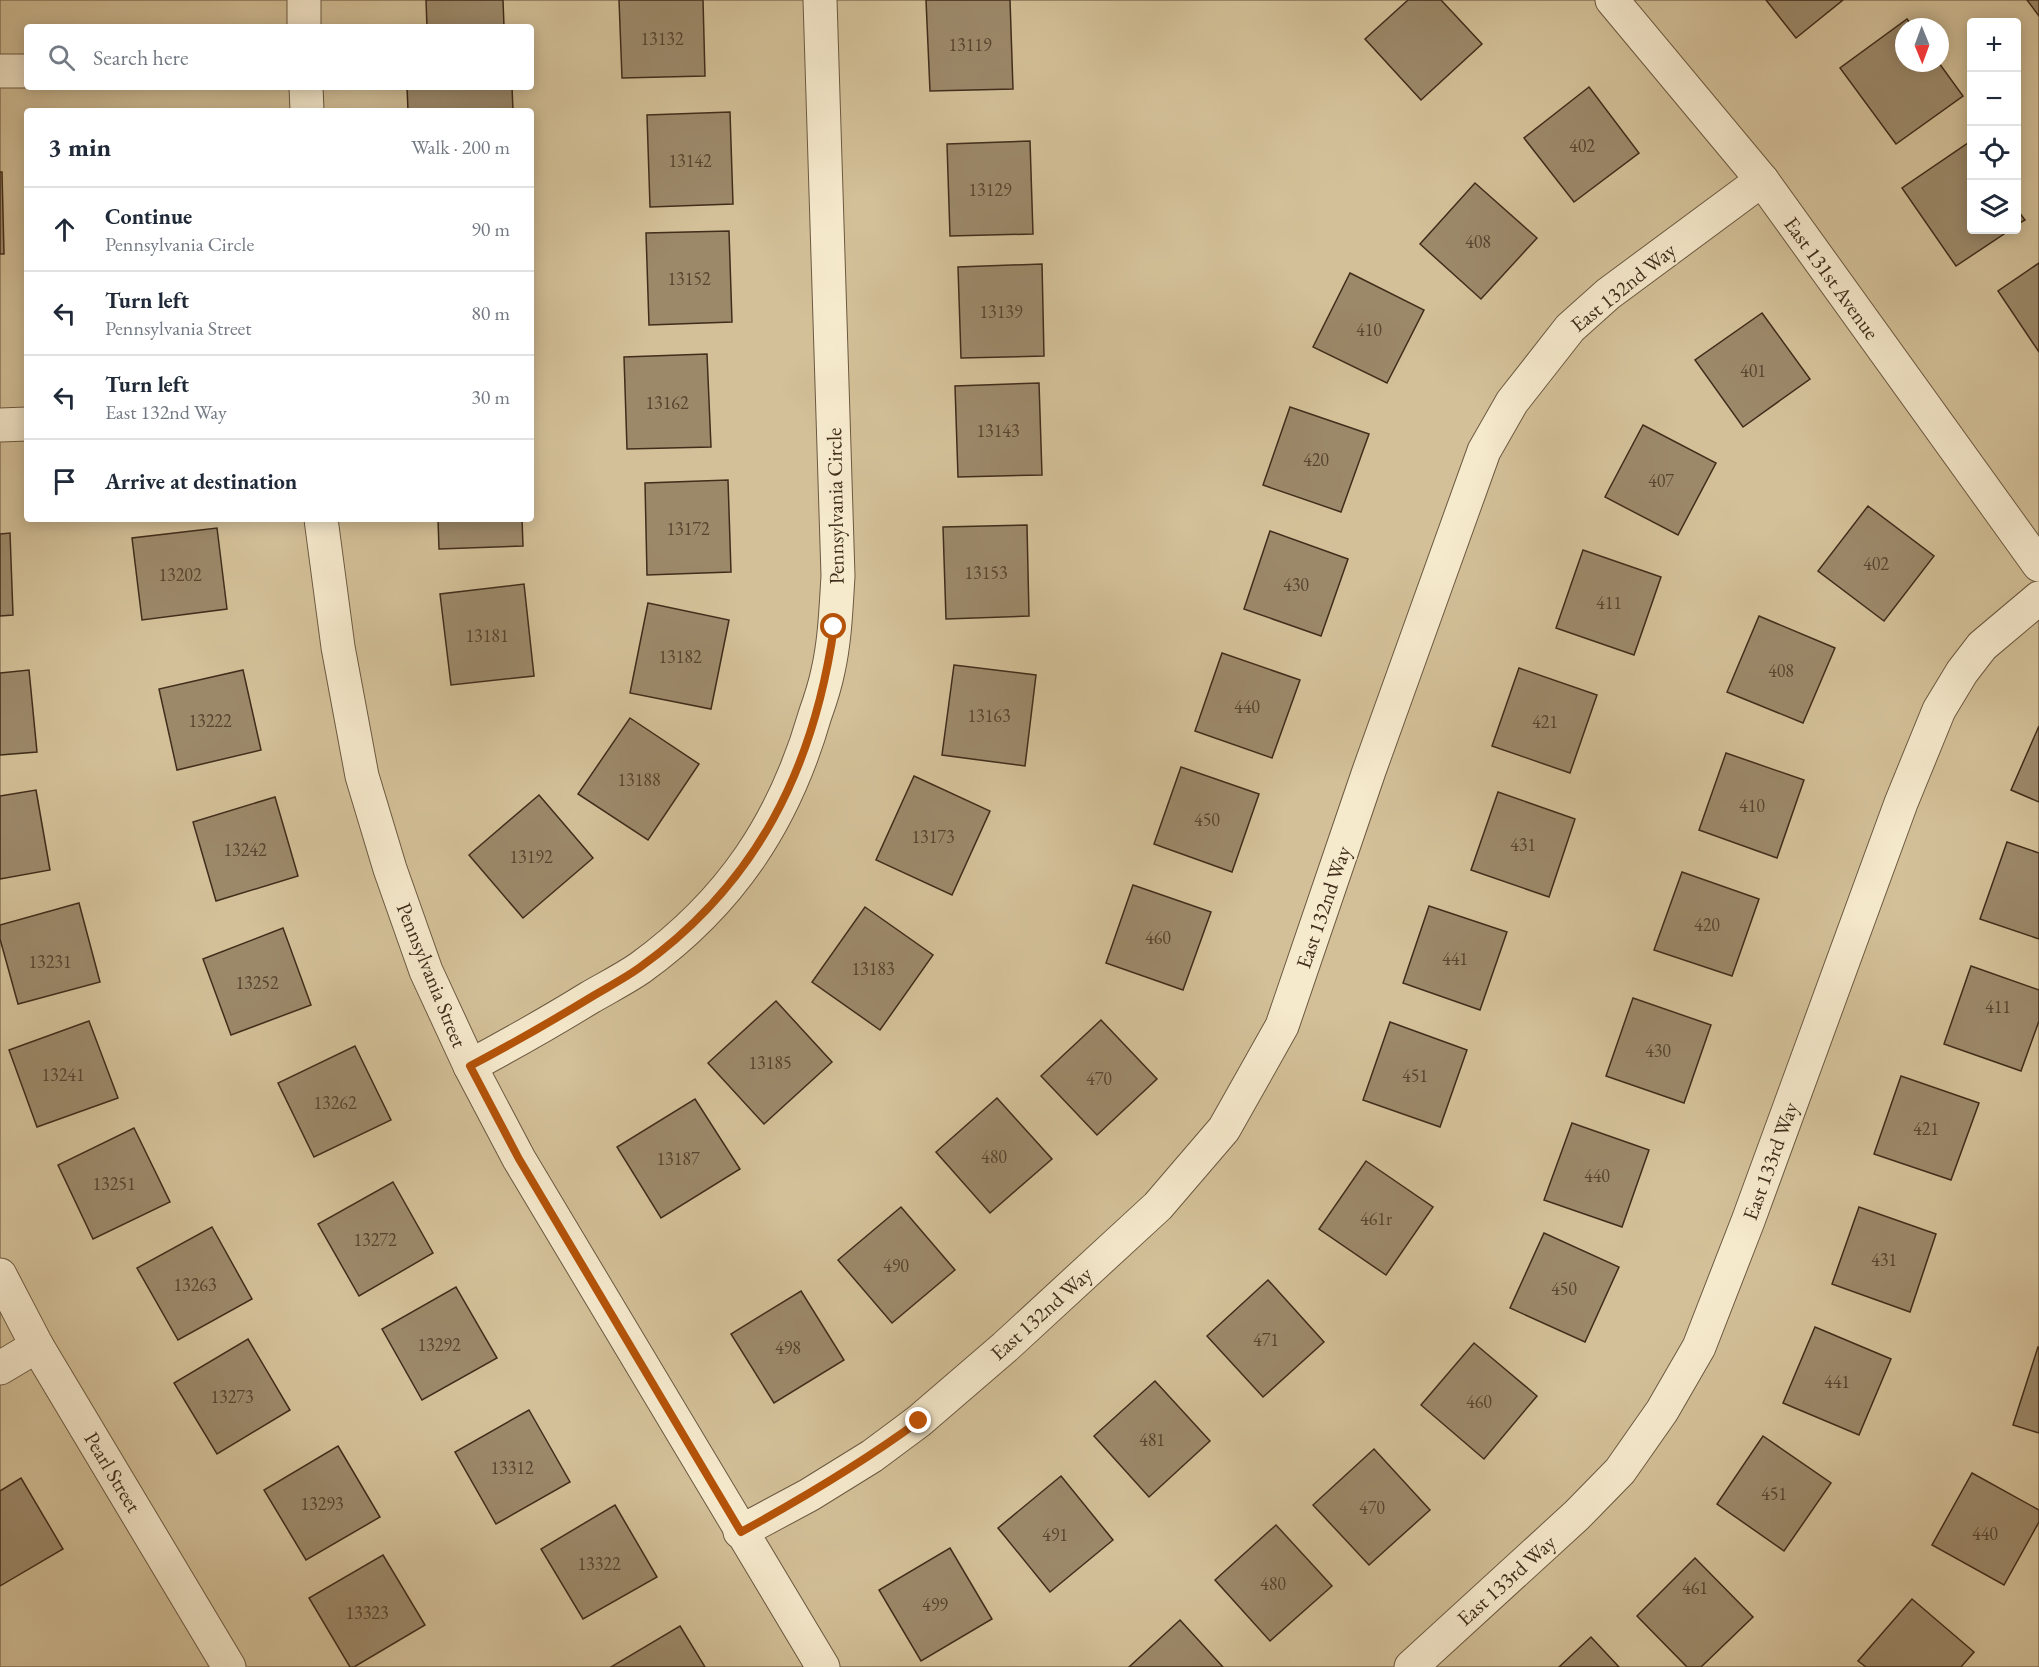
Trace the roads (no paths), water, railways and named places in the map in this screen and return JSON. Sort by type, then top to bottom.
[{"type":"street","points":[[304,0],[304,24]]},
{"type":"street","name":"Pennsylvania Circle","points":[[470,1066],[529,1035],[639,968],[701,917],[728,887],[758,845],[787,794],[806,749],[828,671],[838,576],[820,0]]},
{"type":"street","name":"East 131st Avenue","points":[[1612,0],[1762,180],[2039,566]]},
{"type":"street","points":[[0,71],[24,70]]},
{"type":"street","points":[[306,90],[306,108]]},
{"type":"street","name":"East 132nd Way","points":[[741,1532],[872,1456],[919,1421],[1005,1347],[1158,1206],[1224,1129],[1282,1026],[1373,760],[1484,451],[1512,402],[1570,328],[1608,294],[1762,180]]},
{"type":"street","points":[[0,425],[24,424]]},
{"type":"street","name":"Pennsylvania Street","points":[[321,522],[338,647],[362,776],[390,869],[426,971],[470,1066],[519,1159],[823,1667]]},
{"type":"street","name":"East 133rd Way","points":[[1411,1667],[1577,1515],[1620,1471],[1667,1402],[1703,1336],[1748,1221],[1901,803],[1939,710],[1962,672],[1982,646],[2039,598]]},
{"type":"street","name":"Pearl Street","points":[[0,1275],[37,1346],[229,1667]]},
{"type":"street","points":[[0,1368],[37,1346]]}]
